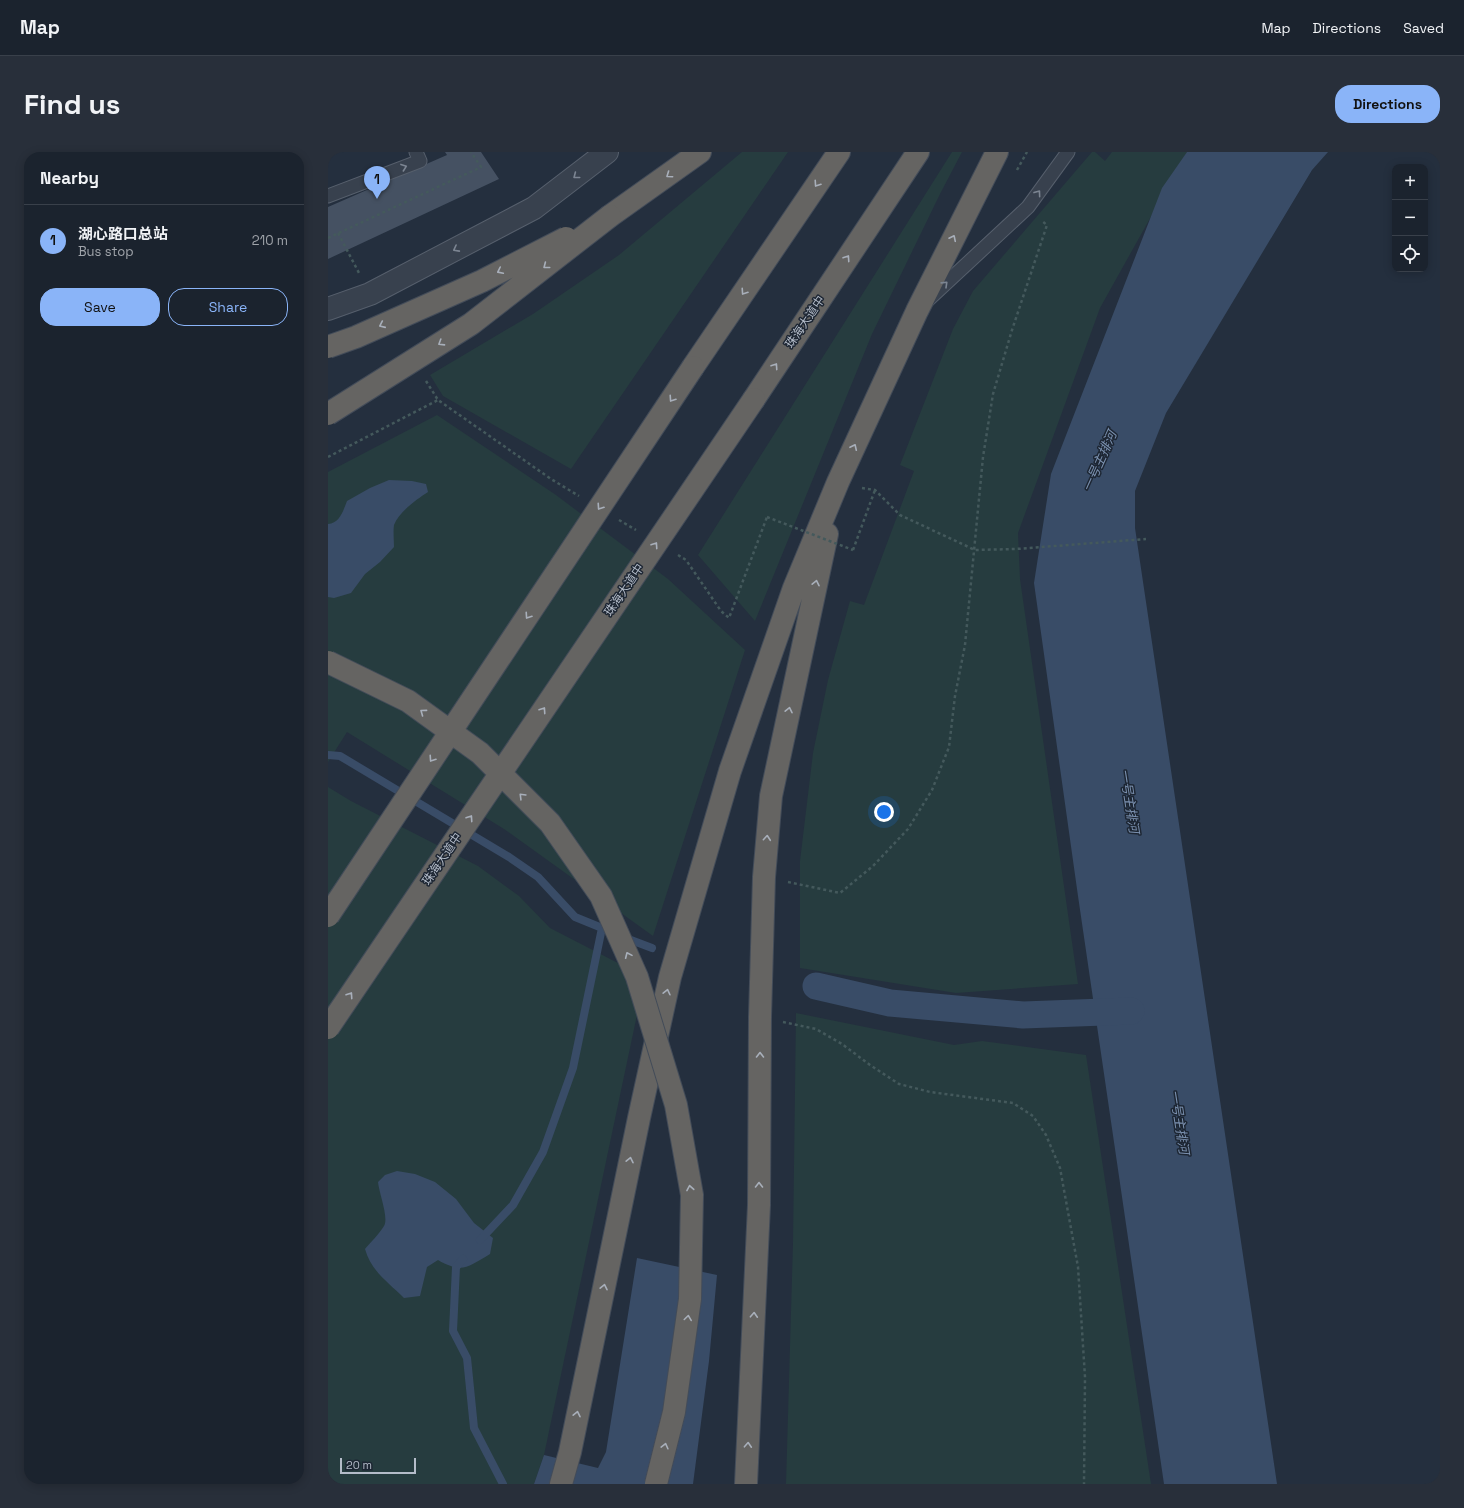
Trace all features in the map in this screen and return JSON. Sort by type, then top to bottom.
[{"type":"highway","points":[[328,414],[470,324],[610,216],[700,152]]},
{"type":"highway","points":[[328,916],[693,366],[839,152]]},
{"type":"highway","name":"珠海大道中","points":[[328,1028],[754,399],[918,152]]},
{"type":"highway","points":[[561,1484],[570,1452],[639,1118],[670,977],[730,771],[794,588],[838,482],[917,311],[997,152]]},
{"type":"highway","points":[[328,347],[356,337],[475,284],[610,216]]},
{"type":"highway","points":[[746,1484],[759,1205],[760,1017],[764,877],[771,796],[838,482]]},
{"type":"highway","points":[[328,662],[408,701],[480,753],[550,823],[601,896],[637,976],[676,1105],[692,1195],[690,1299],[674,1412],[656,1484]]},
{"type":"street","points":[[328,309],[370,294],[534,208],[607,152]]},
{"type":"lane","points":[[328,196],[420,161],[416,152]]},
{"type":"lane","points":[[917,311],[1028,207],[1068,152]]},
{"type":"path","points":[[328,238],[481,167],[471,152]]},
{"type":"path","points":[[1017,171],[1027,152]]},
{"type":"path","points":[[764,877],[840,894],[874,866],[908,829],[932,790],[949,747],[955,696],[965,645],[983,457],[993,394],[1012,330],[1047,225],[1028,207]]},
{"type":"path","points":[[338,233],[370,294]]},
{"type":"path","points":[[426,380],[438,400],[551,479],[585,499]]},
{"type":"path","points":[[328,457],[438,400]]},
{"type":"path","points":[[672,552],[686,560],[722,612],[729,618],[767,517],[853,550],[875,490],[900,515],[975,550],[1016,549],[1146,538]]},
{"type":"path","points":[[618,520],[639,532]]},
{"type":"path","points":[[760,1017],[816,1029],[842,1044],[870,1066],[899,1084],[930,1092],[1013,1103],[1032,1116],[1046,1135],[1060,1168],[1078,1267],[1085,1377],[1084,1484]]},
{"type":"green space","points":[[742,152],[788,152],[571,469],[443,396],[430,375],[533,314],[619,255]]},
{"type":"green space","points":[[952,152],[962,152],[872,334],[755,621],[698,555]]},
{"type":"green space","points":[[1092,152],[1095,152],[1105,161],[1112,152],[1187,152],[1100,308],[1018,533],[1020,579],[1078,984],[956,993],[800,968],[800,861],[813,753],[828,680],[850,601],[864,605],[914,471],[900,465],[953,329],[973,291]]},
{"type":"green space","points":[[437,415],[556,495],[668,579],[745,650],[653,936],[504,829],[347,732],[328,762],[328,472]]},
{"type":"green space","points":[[328,787],[351,801],[478,866],[519,896],[550,928],[645,977],[544,1455],[534,1484],[328,1484]]},
{"type":"green space","points":[[796,1013],[954,1045],[982,1041],[1086,1055],[1151,1484],[786,1484],[793,1243]]},
{"type":"water","name":"一号主排河","points":[[1187,152],[1328,152],[1312,170],[1166,413],[1135,491],[1135,528],[1277,1484],[1164,1484],[1034,583],[1051,474],[1162,188]]},
{"type":"water","points":[[389,480],[412,481],[426,484],[428,492],[414,502],[396,520],[394,525],[394,547],[380,562],[365,574],[351,593],[334,598],[328,597],[328,524],[338,519],[347,501],[370,488]]},
{"type":"water","points":[[397,1171],[415,1174],[435,1182],[456,1199],[474,1223],[493,1238],[490,1254],[470,1265],[459,1268],[453,1267],[438,1260],[427,1267],[420,1296],[404,1298],[371,1264],[365,1249],[380,1232],[385,1222],[385,1211],[378,1182],[385,1175]]},
{"type":"water","points":[[637,1258],[717,1275],[709,1361],[693,1484],[534,1484],[544,1455],[598,1468],[606,1452]]},
{"type":"building","points":[[445,152],[481,152],[499,179],[328,259],[328,207],[447,155]]},
{"type":"waterway","points":[[328,755],[340,756],[509,857],[538,877],[575,917],[607,930]]},
{"type":"waterway","points":[[480,1240],[513,1205],[543,1152],[573,1068],[602,928]]},
{"type":"waterway","points":[[623,937],[652,948]]},
{"type":"waterway","points":[[816,986],[890,1003],[1023,1015],[1131,1011]]},
{"type":"waterway","points":[[463,1259],[456,1267],[453,1331],[467,1358],[474,1428],[503,1484]]},
{"type":"place","name":"湖心路口总站","points":[[377,199]]}]
